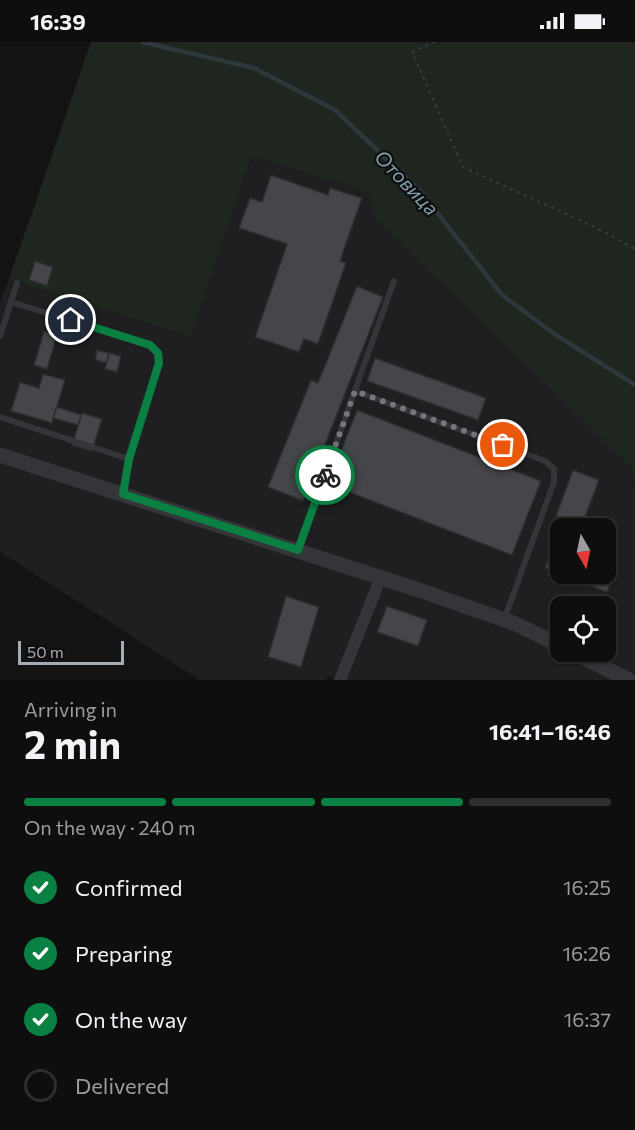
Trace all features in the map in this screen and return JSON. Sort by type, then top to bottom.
[{"type":"street","points":[[0,455],[381,577],[504,620],[550,641]]},
{"type":"street","points":[[340,680],[381,577]]},
{"type":"street","points":[[593,662],[627,679]]},
{"type":"lane","points":[[298,550],[394,281]]},
{"type":"lane","points":[[0,336],[16,283]]},
{"type":"lane","points":[[11,302],[150,345],[158,353],[159,363],[129,459],[123,494]]},
{"type":"lane","points":[[355,391],[545,461],[554,469],[554,482],[504,620]]},
{"type":"lane","points":[[0,417],[129,459]]},
{"type":"path","points":[[435,42],[412,52],[463,167],[597,228],[635,249]]},
{"type":"shaded area","points":[[91,42],[635,42],[635,483],[632,469],[375,219],[369,193],[252,156],[190,337],[9,279]]},
{"type":"shaded area","points":[[252,156],[370,193],[375,219],[632,469],[635,483],[635,680],[338,680],[328,676],[326,680],[200,680],[0,552],[0,303],[9,279],[190,337]]},
{"type":"building","points":[[271,175],[328,195],[330,188],[362,198],[340,261],[346,263],[318,344],[304,339],[299,352],[255,337],[287,244],[239,228],[250,198],[262,202]]},
{"type":"building","points":[[35,261],[53,267],[47,286],[29,280]]},
{"type":"building","points":[[357,286],[383,297],[303,501],[268,487],[311,380],[318,383]]},
{"type":"building","points":[[44,331],[57,335],[47,369],[34,365]]},
{"type":"building","points":[[97,350],[109,353],[107,363],[95,360]]},
{"type":"building","points":[[109,353],[121,356],[117,372],[105,369]]},
{"type":"building","points":[[375,358],[486,398],[478,420],[367,381]]},
{"type":"building","points":[[43,374],[65,380],[52,423],[11,411],[20,382],[39,388]]},
{"type":"building","points":[[57,407],[82,415],[78,425],[53,418]]},
{"type":"building","points":[[357,410],[541,481],[512,555],[328,484]]},
{"type":"building","points":[[82,413],[102,419],[92,451],[72,445]]},
{"type":"building","points":[[573,470],[599,480],[585,518],[556,516]]},
{"type":"building","points":[[550,555],[550,570],[545,568]]},
{"type":"building","points":[[586,584],[610,584],[607,592]]},
{"type":"building","points":[[286,596],[319,607],[301,667],[268,657]]},
{"type":"building","points":[[387,606],[427,620],[418,646],[377,632]]},
{"type":"waterway","name":"Отовица","points":[[142,42],[254,68],[335,110],[421,192],[502,295],[553,333],[635,385]]},
{"type":"way so far","points":[[325,475],[355,391],[503,445]]},
{"type":"route","points":[[71,320],[150,345],[158,353],[159,363],[129,459],[123,494],[298,550],[325,475]]}]
